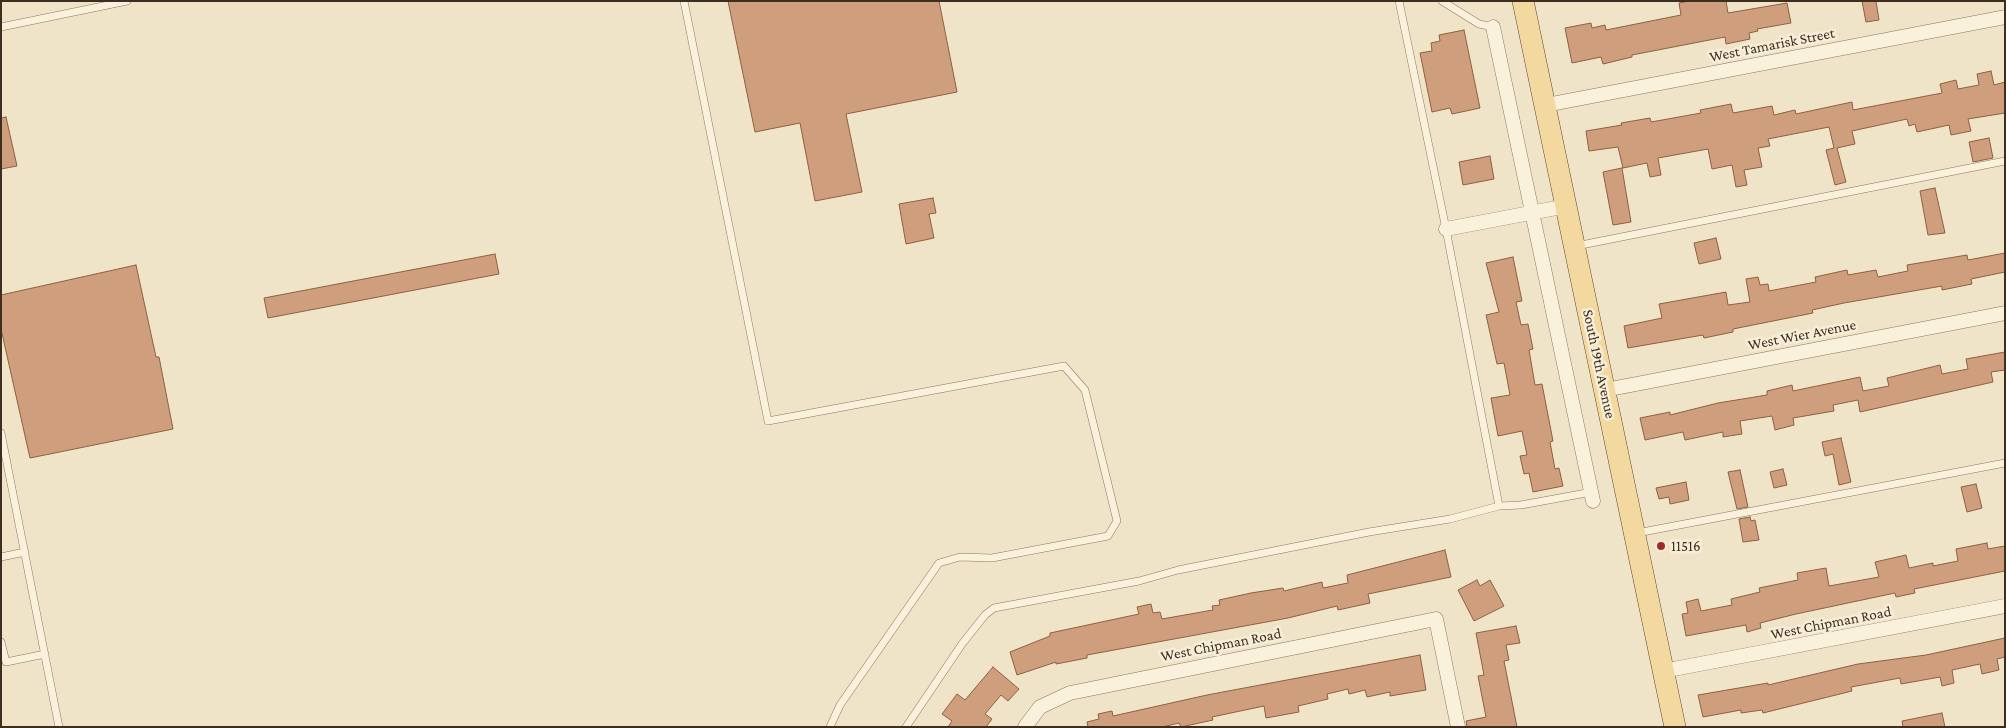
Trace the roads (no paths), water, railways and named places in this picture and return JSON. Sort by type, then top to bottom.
[{"type":"main road","name":"South 19th Avenue","points":[[1523,1],[1675,727]]},
{"type":"street","name":"West Tamarisk Street","points":[[1546,104],[2005,16]]},
{"type":"street","points":[[1493,27],[1592,497]]},
{"type":"street","points":[[1446,229],[1567,206]]},
{"type":"street","name":"West Wier Avenue","points":[[1605,390],[2005,313]]},
{"type":"street","name":"West Chipman Road","points":[[1663,671],[2005,606]]},
{"type":"street","name":"West Chipman Road","points":[[1025,727],[1040,707],[1070,693],[1436,619],[1458,727]]},
{"type":"lane","points":[[1,27],[127,1]]},
{"type":"lane","points":[[684,1],[768,421],[1064,366],[1085,390],[1117,521],[1108,536],[992,558],[960,557],[938,563],[840,705],[830,727]]},
{"type":"lane","points":[[1398,1],[1446,229],[1499,506]]},
{"type":"lane","points":[[1442,1],[1479,24],[1493,27]]},
{"type":"lane","points":[[1575,246],[2005,161]]},
{"type":"lane","points":[[1,433],[59,727]]},
{"type":"lane","points":[[1634,534],[2005,463]]},
{"type":"lane","points":[[906,727],[962,644],[985,615],[994,608],[1139,581],[1178,570],[1370,532],[1450,519],[1499,506],[1592,497]]},
{"type":"lane","points":[[1,557],[25,552]]},
{"type":"lane","points":[[1,642],[6,662],[45,654]]},
{"type":"place","name":"11516","points":[[1661,546]]}]
